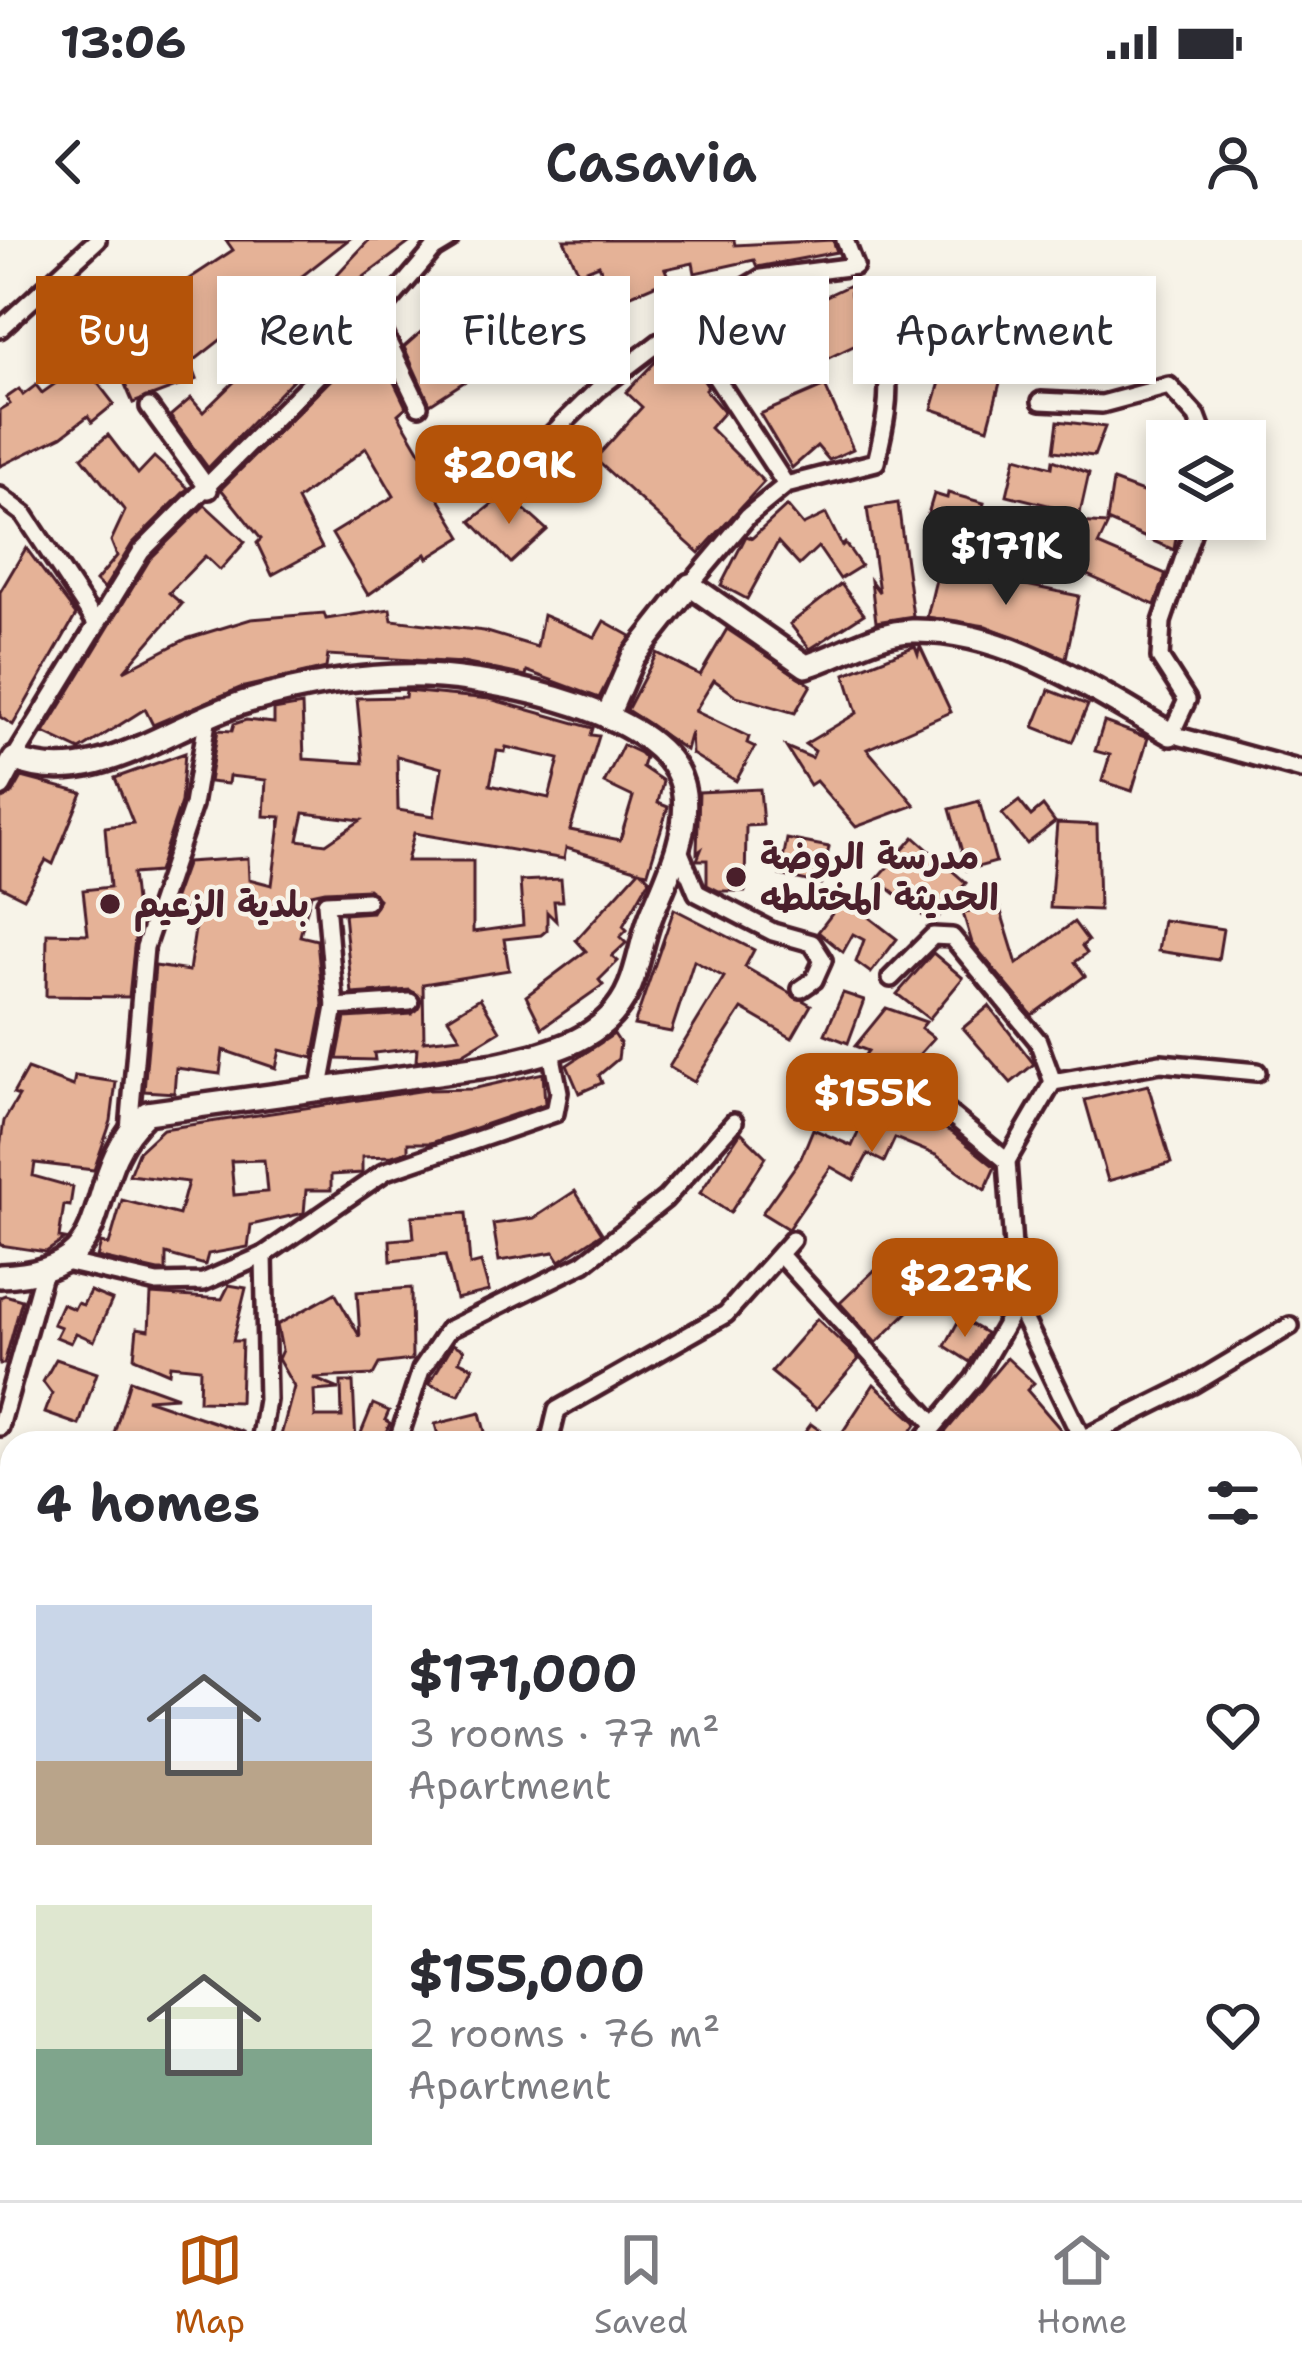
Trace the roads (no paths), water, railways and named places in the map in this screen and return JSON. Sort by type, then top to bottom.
[{"type":"street","points":[[0,329],[97,240]]},
{"type":"street","points":[[396,290],[431,244],[449,240]]},
{"type":"street","points":[[777,276],[855,266],[845,240]]},
{"type":"street","points":[[511,475],[612,376],[654,346]]},
{"type":"street","points":[[396,358],[419,406]]},
{"type":"street","points":[[0,785],[141,553],[311,384]]},
{"type":"street","points":[[720,384],[787,485]]},
{"type":"street","points":[[607,717],[633,657],[748,516],[787,485],[876,462],[891,399],[889,384]]},
{"type":"street","points":[[1041,401],[1102,404],[1169,386],[1198,420]]},
{"type":"street","points":[[148,407],[209,490]]},
{"type":"street","points":[[0,496],[23,514],[96,623]]},
{"type":"street","points":[[1172,734],[1187,700],[1160,658],[1162,622],[1190,540]]},
{"type":"street","points":[[690,585],[806,666],[911,631],[989,643],[1049,666],[1172,734],[1302,770]]},
{"type":"street","points":[[0,1276],[44,1274],[69,1263],[84,1243],[122,1135],[147,1113],[494,1065],[550,1052],[587,1035],[620,1004],[678,847],[684,818],[679,774],[650,741],[607,717],[501,684],[426,676],[325,682],[208,716],[74,770],[38,769],[14,759]]},
{"type":"street","points":[[128,1130],[145,946],[193,805],[208,716]]},
{"type":"street","points":[[678,847],[697,893],[773,932],[812,943],[823,961],[814,980],[801,989]]},
{"type":"street","points":[[320,1087],[335,1007],[326,903],[367,901]]},
{"type":"street","points":[[891,978],[933,935],[952,937],[1038,1041],[1054,1082]]},
{"type":"street","points":[[335,1007],[410,1002]]},
{"type":"street","points":[[69,1263],[157,1283],[203,1282],[264,1255],[386,1171],[555,1113],[559,1091],[550,1052]]},
{"type":"street","points":[[1075,1431],[1017,1304],[1007,1161],[1054,1082],[1161,1063],[1257,1072]]},
{"type":"street","points":[[916,1086],[1007,1161]]},
{"type":"street","points":[[401,1431],[421,1370],[448,1330],[584,1263],[665,1199],[734,1122]]},
{"type":"street","points":[[552,1431],[557,1410],[726,1314],[792,1240]]},
{"type":"street","points":[[262,1431],[267,1400],[264,1255]]},
{"type":"street","points":[[781,1256],[934,1424]]},
{"type":"street","points":[[0,1427],[44,1274]]},
{"type":"street","points":[[929,1431],[974,1379],[1017,1304]]},
{"type":"street","points":[[1100,1431],[1290,1326]]},
{"type":"place","name":"مدرسة الروضة الحديثة المختلطه","points":[[736,877]]},
{"type":"place","name":"بلدية الزعيم","points":[[110,904]]}]
